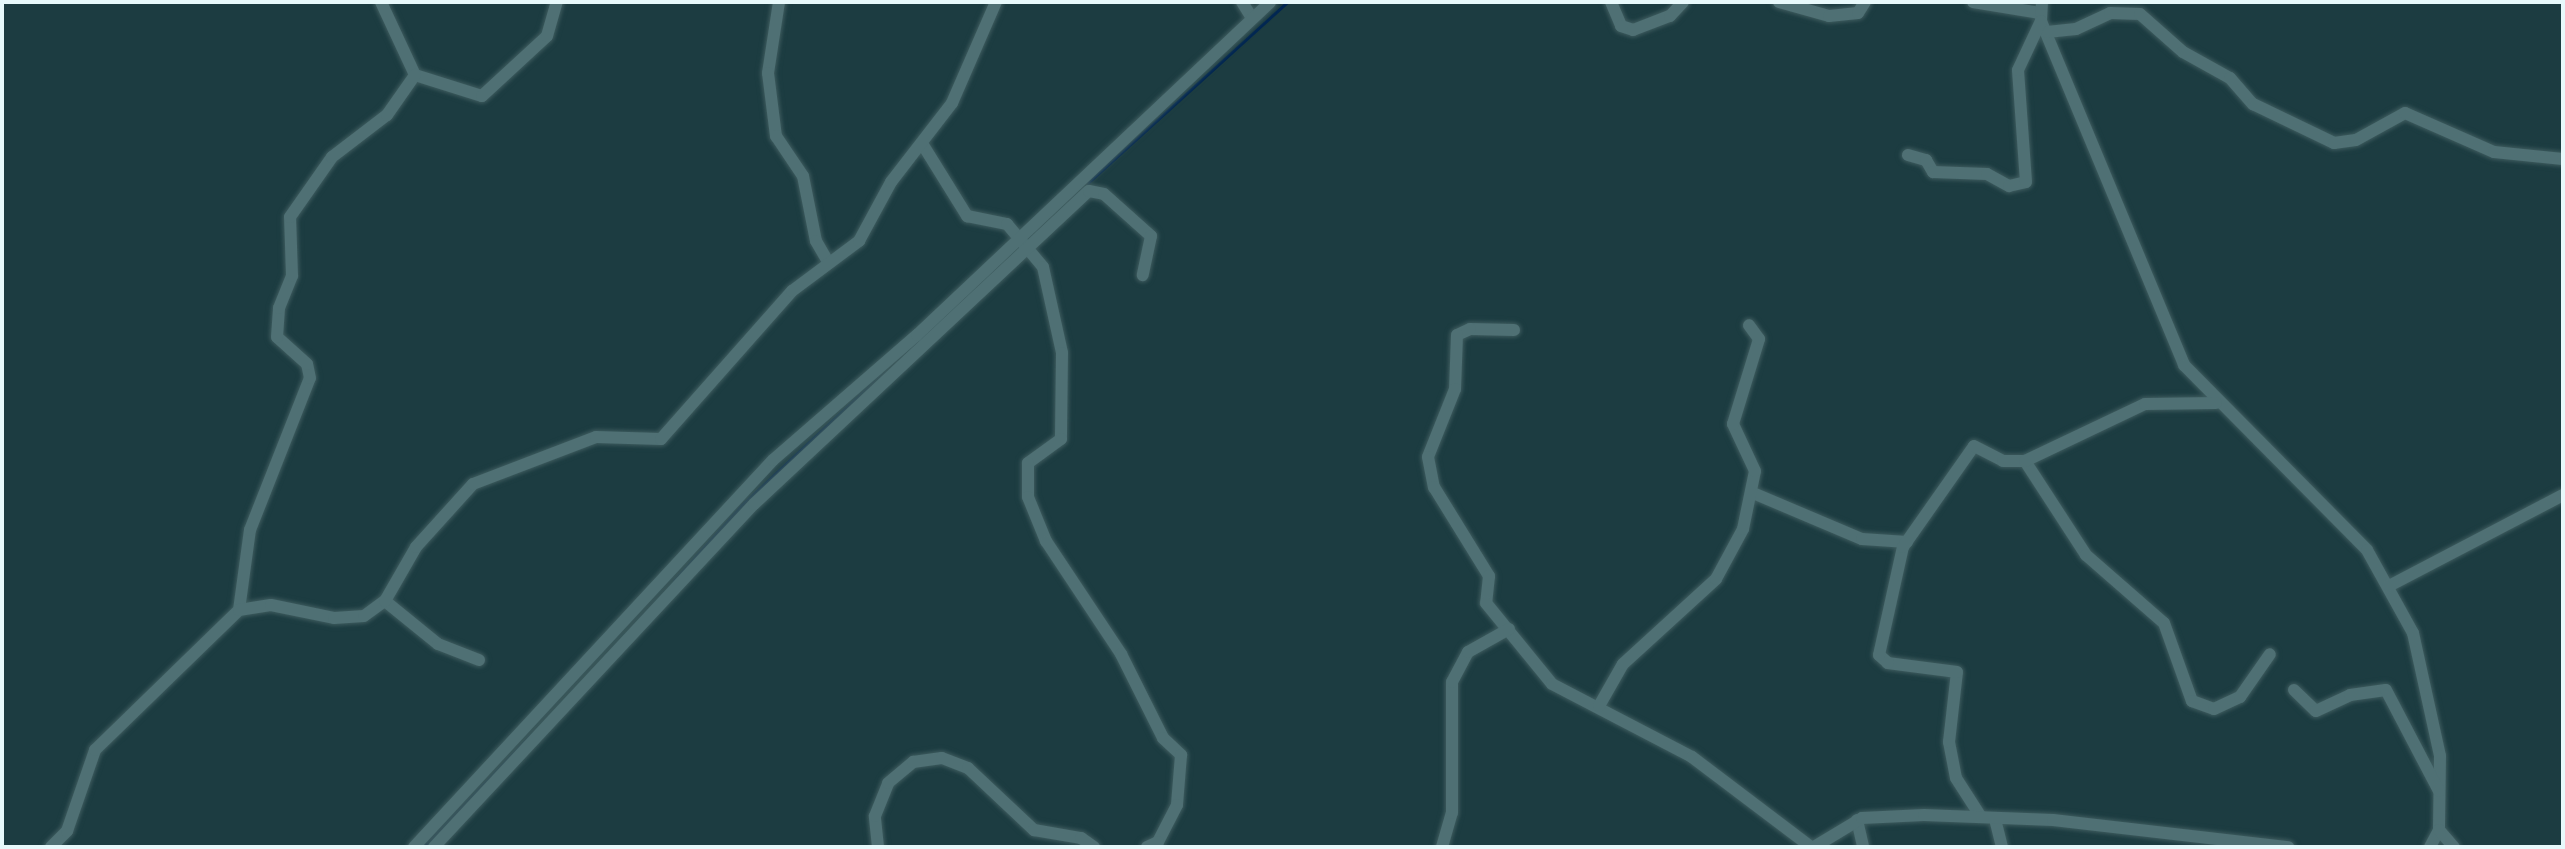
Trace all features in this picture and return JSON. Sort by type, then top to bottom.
[{"type":"street","points":[[381,2],[415,75],[472,95],[492,92],[547,36],[557,2]]},
{"type":"street","points":[[779,2],[768,73],[776,136],[803,176],[816,241],[828,261]]},
{"type":"street","points":[[59,845],[95,750],[239,610],[271,605],[349,620],[386,601],[416,547],[473,484],[596,437],[661,439],[743,342],[828,261],[859,241],[891,182],[923,145],[952,103],[996,2]]},
{"type":"street","points":[[1242,2],[1252,18]]},
{"type":"street","points":[[434,847],[785,473],[1270,2]]},
{"type":"street","points":[[1611,2],[1622,26],[1633,30],[1670,16],[1683,2]]},
{"type":"street","points":[[1779,2],[1821,16],[1858,13],[1865,2]]},
{"type":"street","points":[[1973,2],[2043,17],[2076,29],[2110,13],[2140,14],[2183,52],[2230,78],[2253,104],[2334,143],[2356,140],[2405,113],[2494,152],[2563,159]]},
{"type":"street","points":[[1908,155],[1926,160],[1933,172],[1987,174],[2009,186],[2026,182],[2029,156],[2017,83],[2043,17]]},
{"type":"street","points":[[2043,17],[2184,365],[2217,403],[2360,542],[2389,586],[2420,652],[2440,756],[2439,830],[2430,847]]},
{"type":"street","points":[[239,610],[250,530],[310,378],[307,364],[277,337],[279,308],[292,276],[290,217],[332,157],[387,116],[415,75]]},
{"type":"street","points":[[923,145],[967,215],[1001,221],[1025,240],[1043,267],[1062,362],[1061,439],[1028,463],[1028,497],[1046,541],[1121,654],[1180,763],[1177,804],[1157,842],[1147,847]]},
{"type":"street","points":[[414,847],[774,460],[1025,240],[1097,190],[1151,236],[1143,275]]},
{"type":"street","points":[[1599,706],[1623,664],[1716,579],[1753,493],[1754,463],[1733,424],[1759,339],[1749,325]]},
{"type":"street","points":[[1514,331],[1470,329],[1457,335],[1455,388],[1428,457],[1434,487],[1489,576],[1486,603],[1552,684],[1599,706],[1692,757],[1813,847],[1857,820],[1981,817],[2288,847]]},
{"type":"street","points":[[1981,817],[1956,778],[1949,742],[1957,672],[1888,663],[1879,654],[1907,542],[1969,449],[2025,461],[2145,404],[2217,403]]},
{"type":"street","points":[[2025,461],[2086,555],[2164,623],[2192,701],[2214,709],[2240,697],[2270,654]]},
{"type":"street","points":[[1753,493],[1862,539],[1907,542]]},
{"type":"street","points":[[2389,586],[2563,495]]},
{"type":"street","points":[[655,586],[666,602]]},
{"type":"street","points":[[386,601],[438,644],[479,660]]},
{"type":"street","points":[[1442,847],[1452,814],[1452,682],[1468,652],[1509,629]]},
{"type":"street","points":[[2294,690],[2317,711],[2350,695],[2386,690],[2440,793]]},
{"type":"street","points":[[878,847],[875,816],[888,783],[913,762],[942,758],[968,768],[1034,830],[1081,838],[1094,847]]},
{"type":"street","points":[[1995,818],[2003,847]]},
{"type":"street","points":[[1857,820],[1863,847]]},
{"type":"street","points":[[2439,830],[2454,847]]},
{"type":"waterway","points":[[1080,190],[1287,2]]},
{"type":"waterway","points":[[674,581],[742,505],[885,371]]},
{"type":"waterway","points":[[423,847],[529,737]]}]
